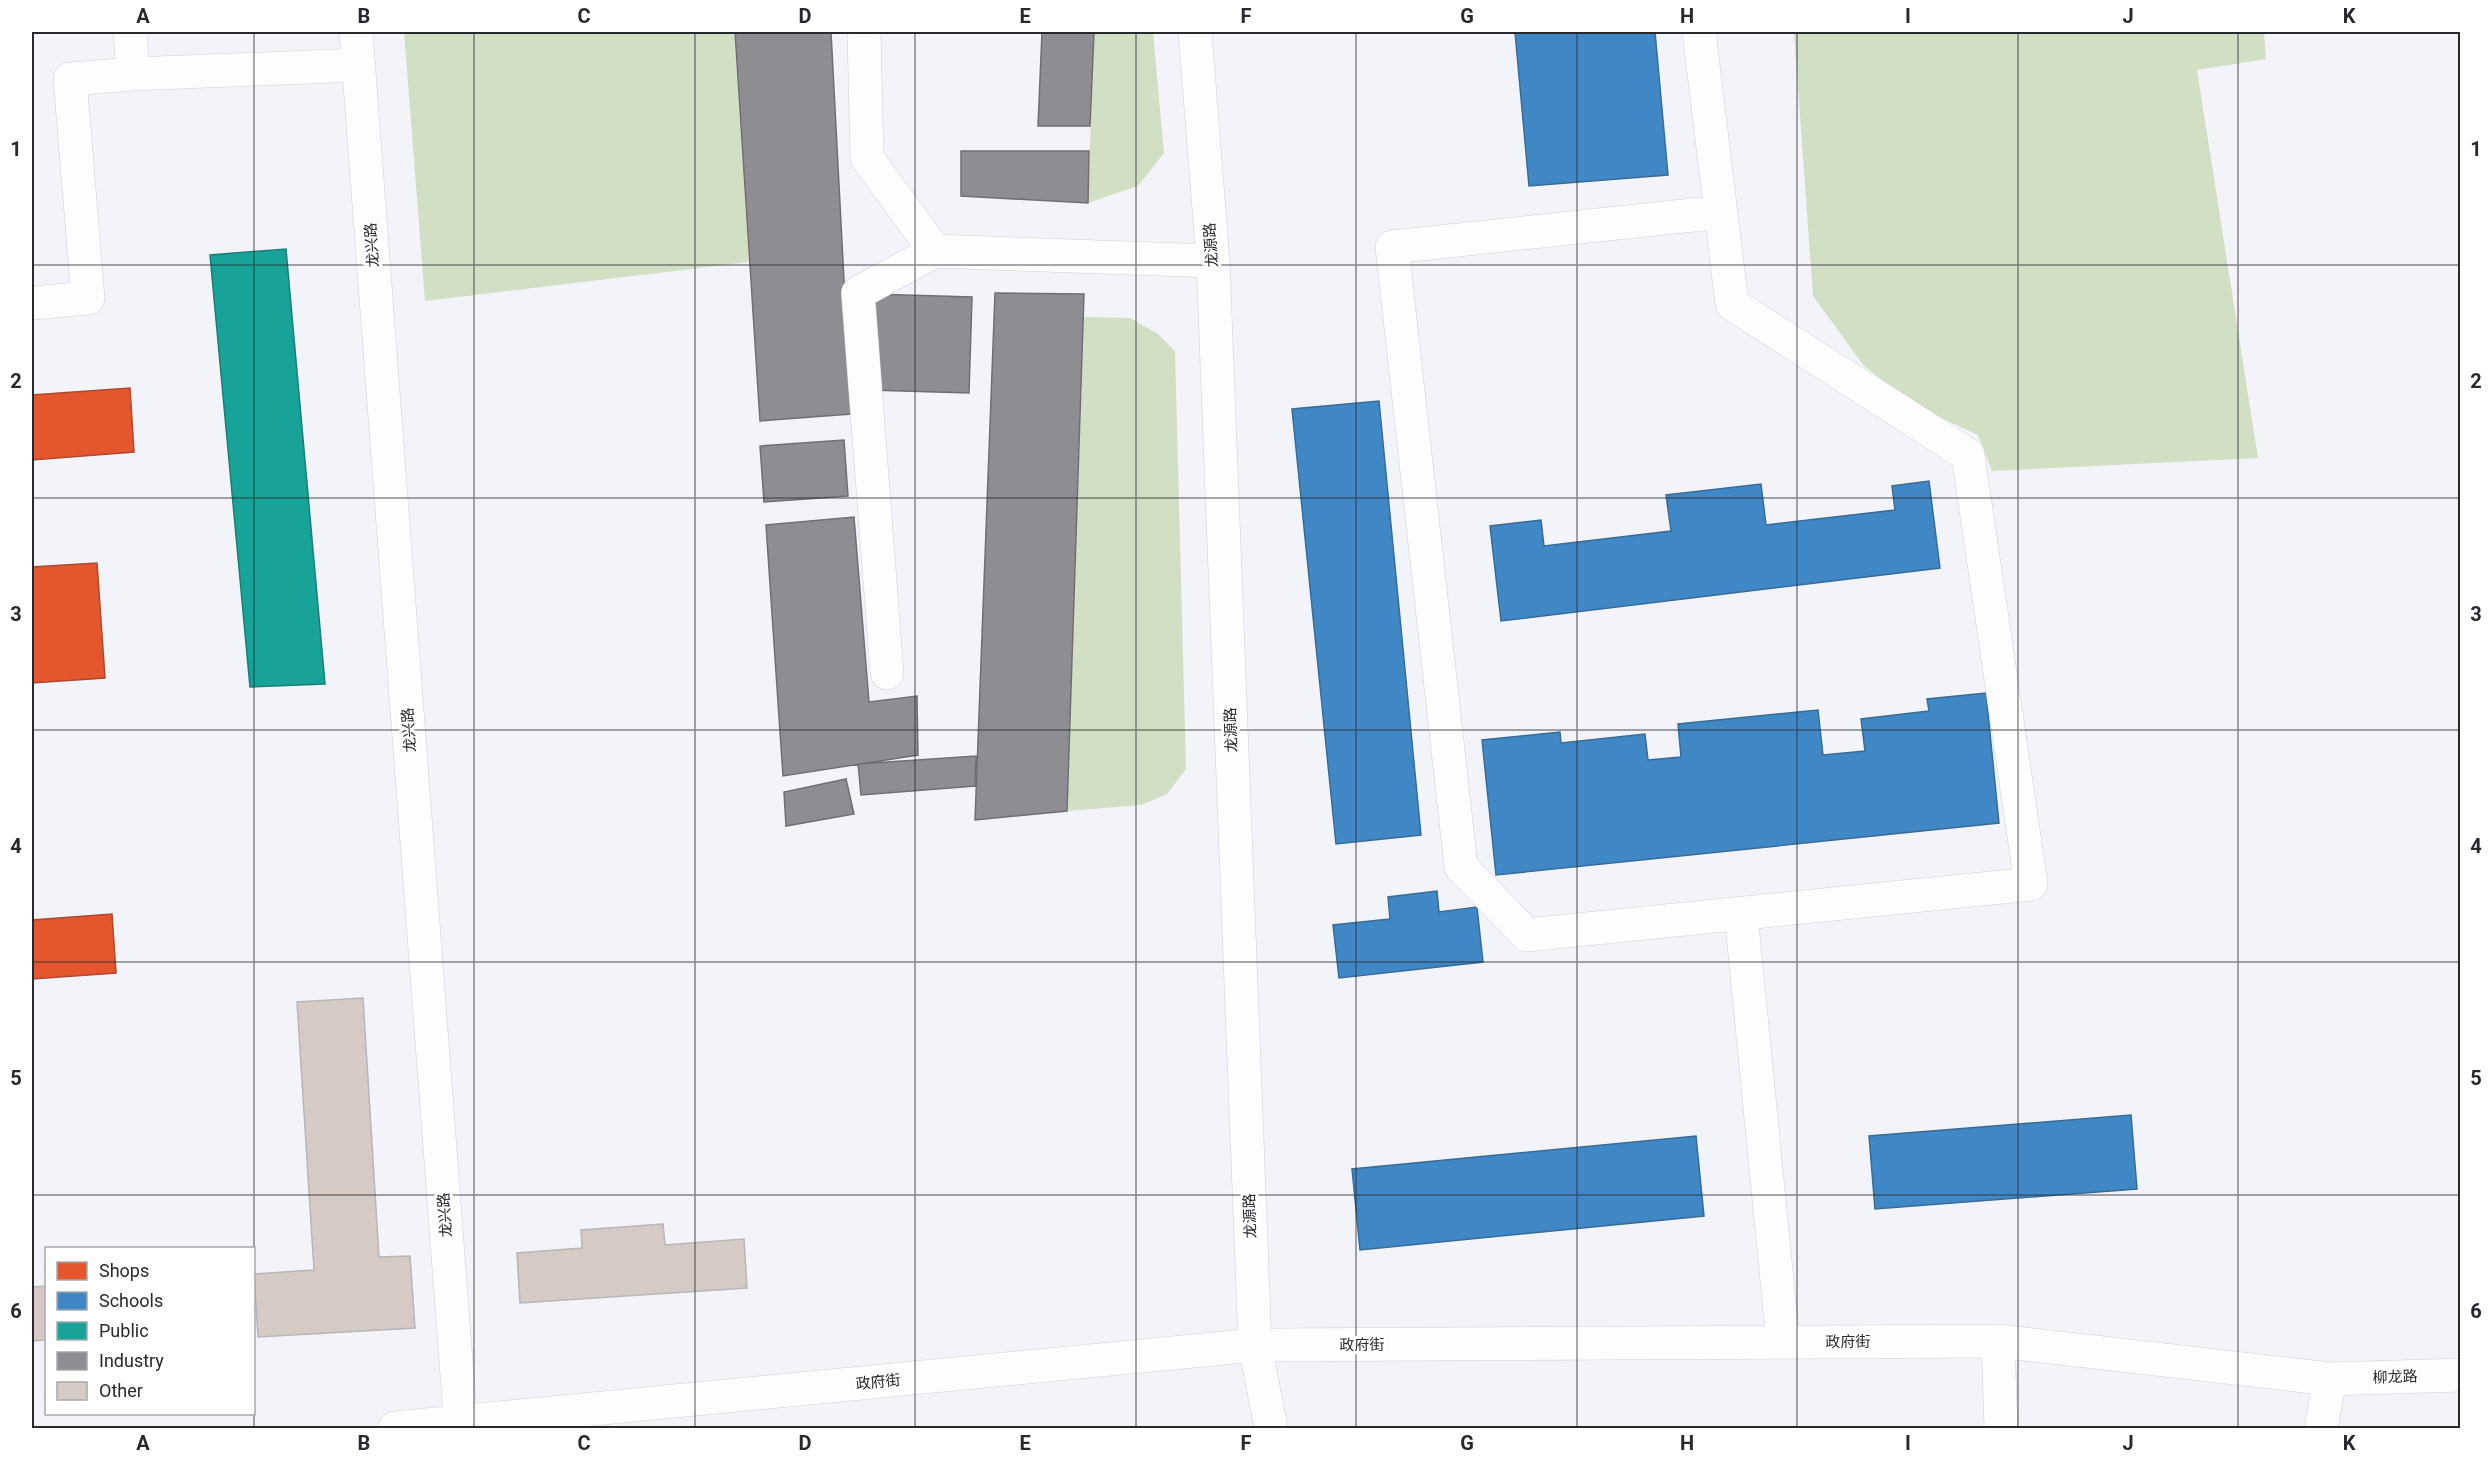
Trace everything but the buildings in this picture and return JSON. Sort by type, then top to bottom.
[{"type":"street","points":[[130,32],[133,74]]},
{"type":"street","name":"龙兴路","points":[[356,32],[461,1425]]},
{"type":"street","points":[[864,32],[867,158],[935,251]]},
{"type":"street","name":"龙源路","points":[[1195,32],[1213,261],[1255,1345],[1271,1428]]},
{"type":"street","points":[[1699,32],[1721,212],[1732,304],[1968,454],[2031,884],[1527,935],[1461,867],[1392,247],[1721,212]]},
{"type":"street","points":[[32,303],[88,298],[70,79],[133,74],[359,65]]},
{"type":"street","points":[[887,673],[858,292],[935,251],[1213,261]]},
{"type":"street","points":[[1741,914],[1783,1342]]},
{"type":"street","points":[[1998,1341],[2001,1428]]},
{"type":"street","name":"政府街","points":[[395,1428],[461,1425],[1255,1345],[1998,1341],[2330,1379]]},
{"type":"street","name":"柳龙路","points":[[2330,1379],[2460,1375]]},
{"type":"street","points":[[2321,1428],[2330,1379]]},
{"type":"green space","points":[[404,32],[734,32],[749,262],[425,301]]},
{"type":"green space","points":[[1094,32],[1153,32],[1164,153],[1138,186],[1088,203]]},
{"type":"green space","points":[[1794,32],[2264,32],[2266,59],[2197,70],[2258,458],[1992,471],[1978,435],[1917,407],[1864,366],[1813,296]]},
{"type":"green space","points":[[1084,317],[1130,318],[1158,334],[1175,351],[1186,769],[1167,794],[1141,805],[1067,811]]}]
